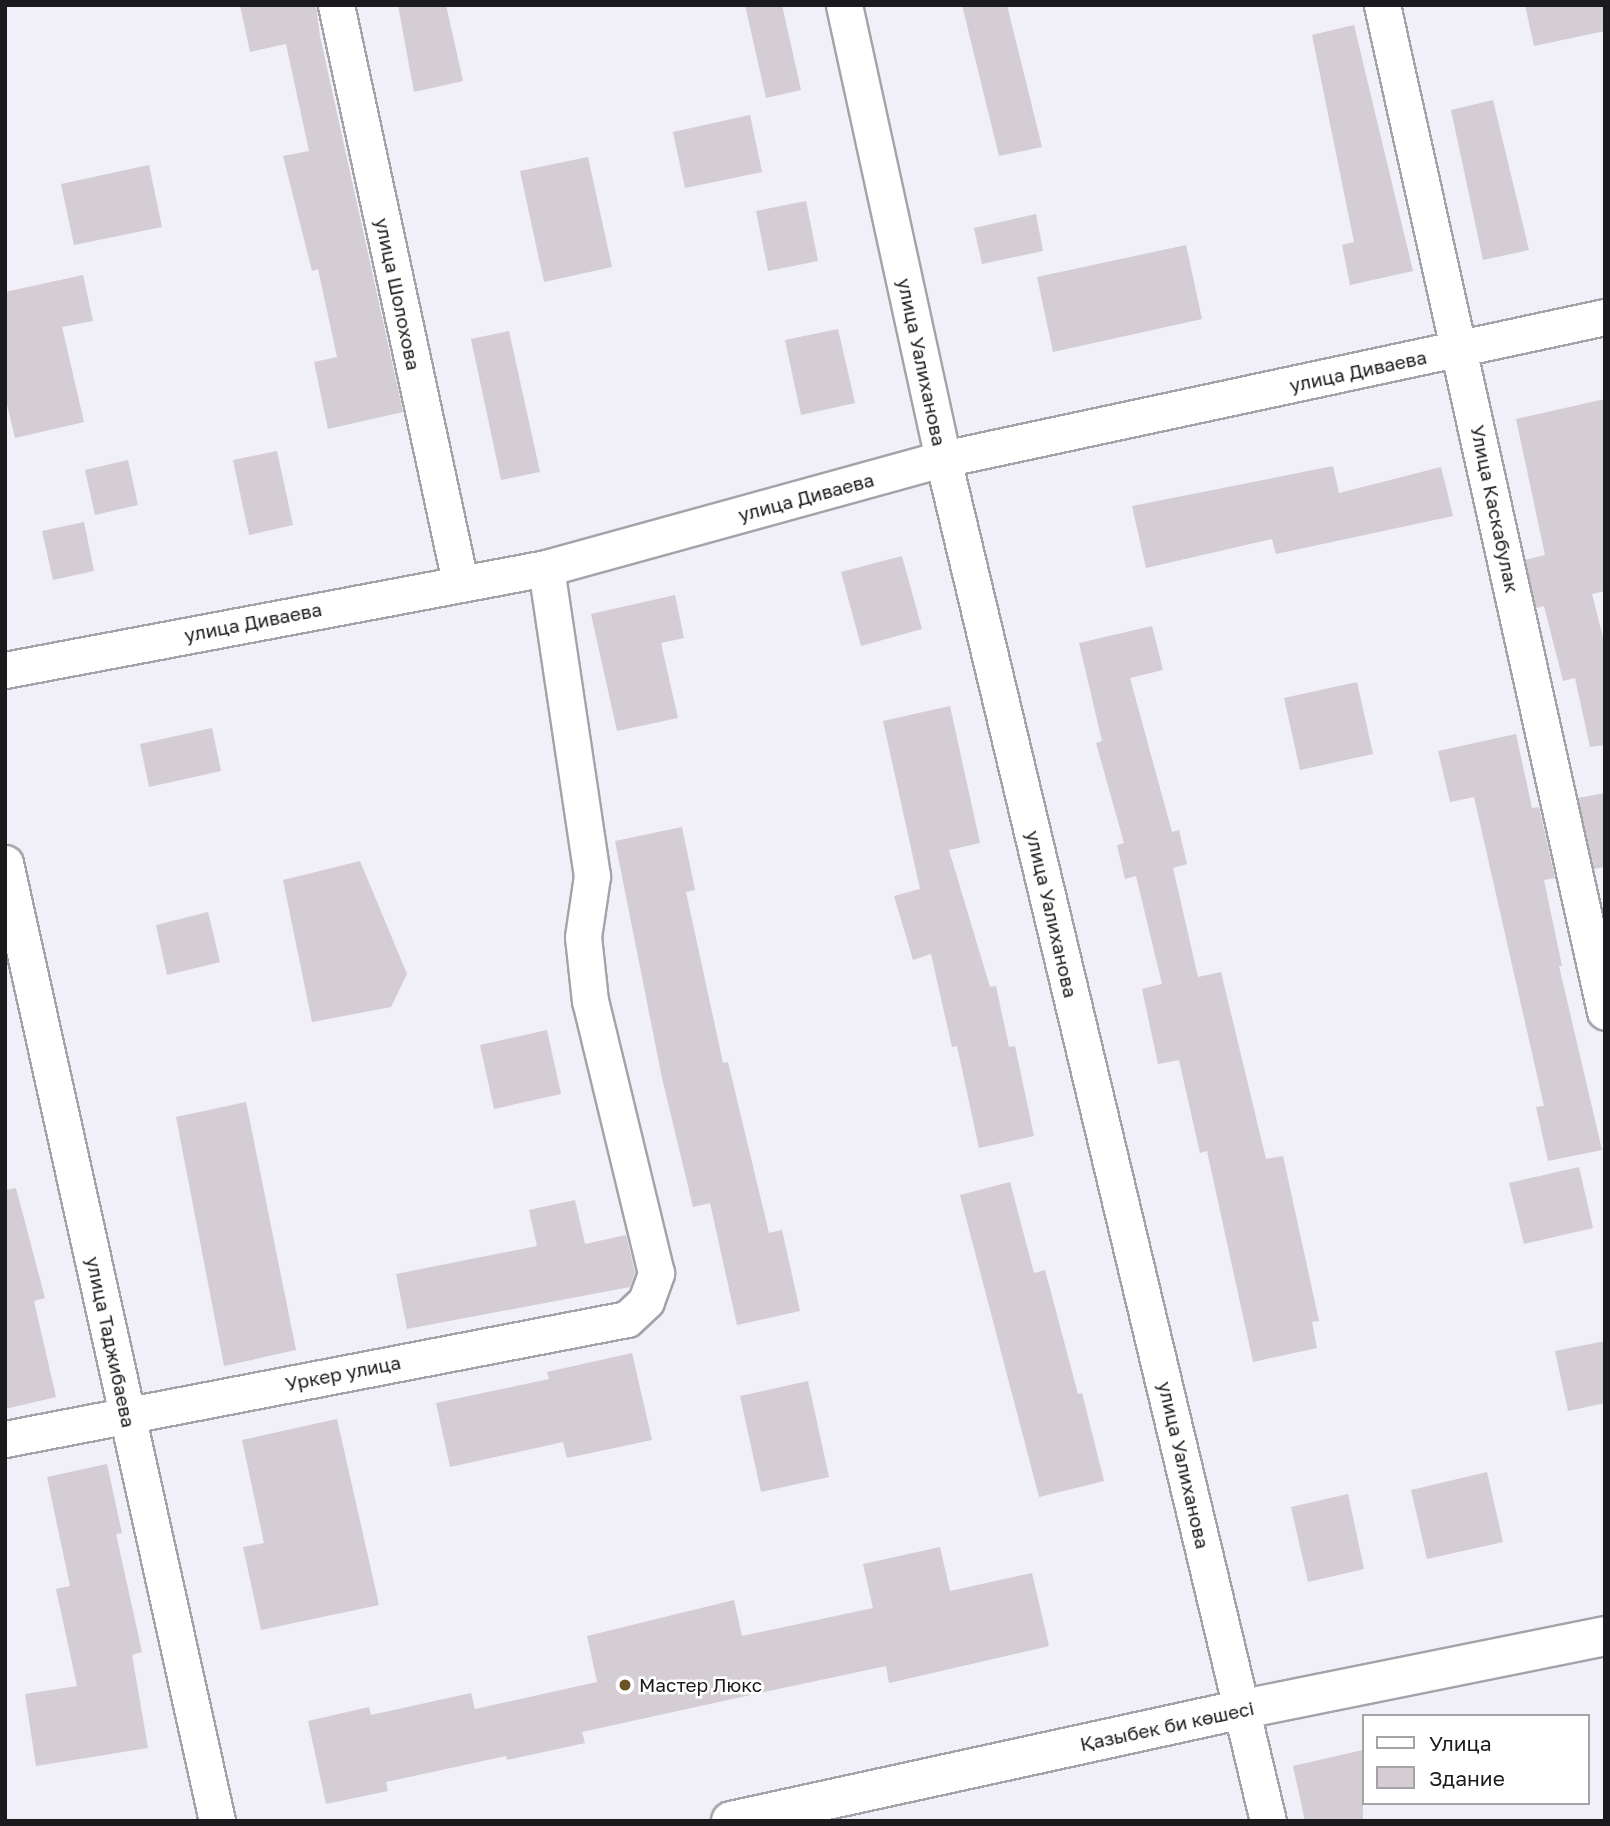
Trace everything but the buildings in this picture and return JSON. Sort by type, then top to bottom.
[{"type":"main road","name":"Қазыбек би көшесі","points":[[739,1820],[1243,1709],[1605,1636]]},
{"type":"street","name":"улица Шолохова","points":[[336,5],[460,582]]},
{"type":"street","name":"улица Уалиханова","points":[[844,5],[943,459],[1268,1821]]},
{"type":"street","name":"Улица Каскабулак","points":[[1382,5],[1605,1012]]},
{"type":"street","name":"улица Диваева","points":[[5,670],[460,582],[546,568],[943,459],[1605,317]]},
{"type":"street","name":"Уркер улица","points":[[5,1439],[627,1319],[646,1301],[656,1273],[590,1001],[583,937],[593,876],[546,568]]},
{"type":"street","name":"улица Таджибаева","points":[[5,863],[217,1821]]},
{"type":"place","name":"Мастер Люкс","points":[[625,1685]]}]
